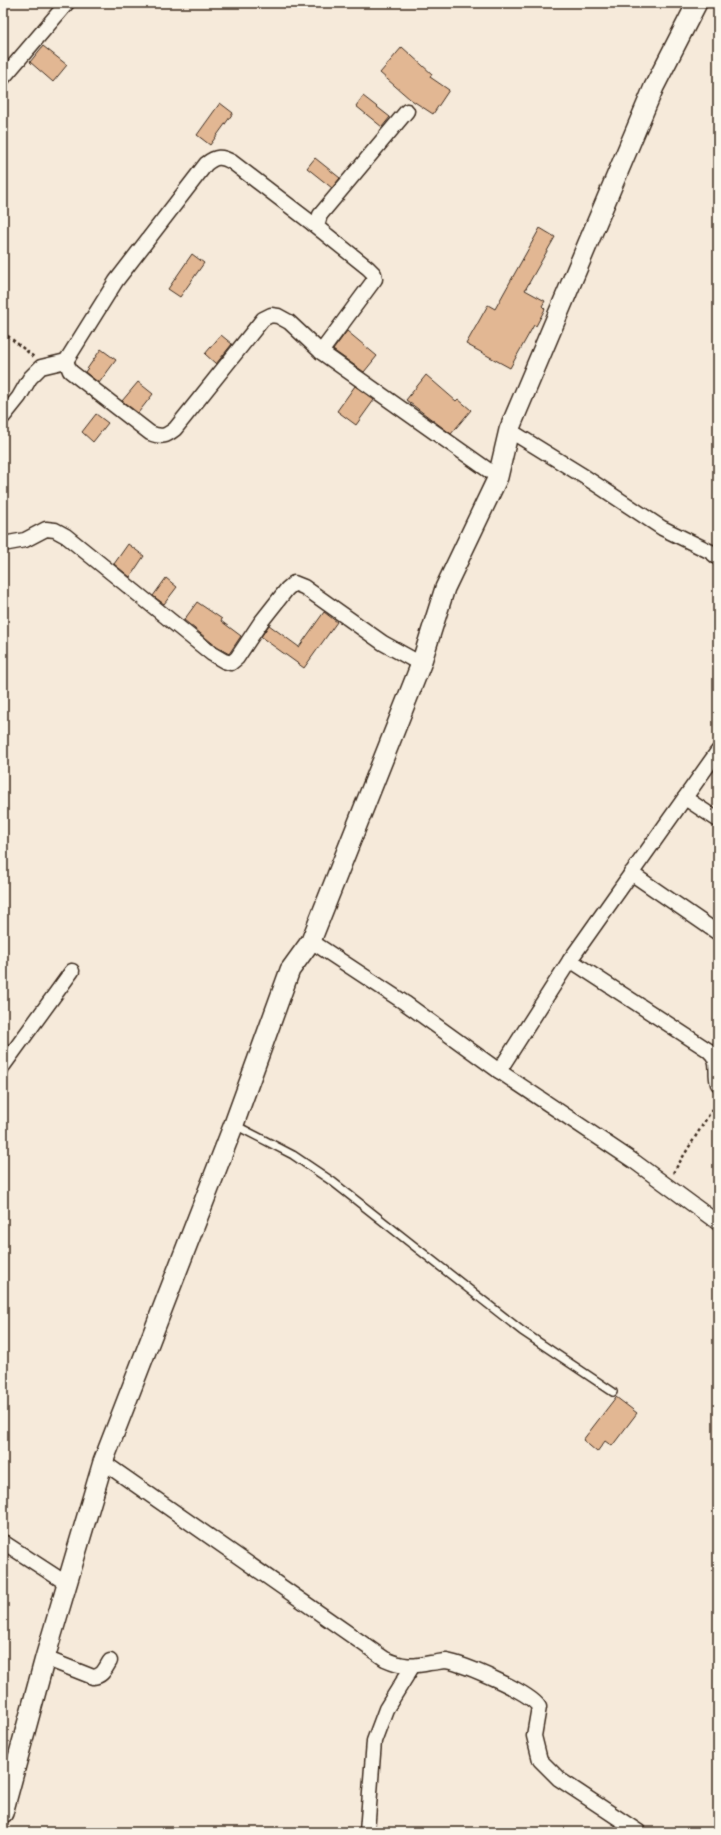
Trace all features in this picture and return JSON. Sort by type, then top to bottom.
[{"type":"street","points":[[3,78],[67,3]]},
{"type":"street","points":[[3,1813],[8,1769],[45,1658],[103,1462],[234,1124],[290,970],[311,941],[420,664],[445,588],[498,477],[509,430],[654,87],[697,3]]},
{"type":"street","points":[[313,224],[318,222],[320,215],[407,111]]},
{"type":"street","points":[[3,417],[19,398],[30,378],[41,367],[47,367],[66,361],[116,281],[206,164],[215,158],[222,157],[232,162],[313,224],[374,274],[375,279],[321,352]]},
{"type":"street","points":[[66,361],[70,371],[150,433],[159,437],[167,436],[263,319],[271,315],[278,316],[289,322],[321,352],[498,477]]},
{"type":"street","points":[[509,430],[585,477],[662,528],[716,551]]},
{"type":"street","points":[[3,544],[25,540],[46,529],[55,530],[66,536],[212,654],[224,661],[231,663],[237,658],[286,589],[294,583],[304,587],[377,639],[420,664]]},
{"type":"street","points":[[499,1071],[570,960],[718,750]]},
{"type":"street","points":[[685,798],[718,820]]},
{"type":"street","points":[[631,873],[718,933]]},
{"type":"street","points":[[311,941],[405,1003],[499,1071],[666,1185],[718,1223]]},
{"type":"street","points":[[570,960],[708,1050],[715,1056],[718,1084]]},
{"type":"street","points":[[3,1066],[72,971]]},
{"type":"street","points":[[103,1462],[385,1659],[398,1665],[412,1667],[444,1661],[459,1664],[480,1672],[531,1698],[539,1707],[534,1736],[540,1760],[559,1779],[639,1832]]},
{"type":"street","points":[[3,1542],[66,1583]]},
{"type":"street","points":[[45,1658],[93,1677],[98,1677],[103,1673],[110,1661]]},
{"type":"street","points":[[367,1832],[374,1741],[386,1709],[412,1667]]},
{"type":"lane","points":[[234,1124],[293,1155],[333,1182],[522,1331],[613,1392]]},
{"type":"path","points":[[3,332],[47,367]]},
{"type":"path","points":[[666,1185],[718,1100]]},
{"type":"building","points":[[43,46],[67,65],[53,82],[30,62]]},
{"type":"building","points":[[402,47],[432,74],[430,77],[449,90],[433,114],[410,99],[380,73]]},
{"type":"building","points":[[363,96],[390,117],[382,127],[356,106]]},
{"type":"building","points":[[220,103],[233,113],[210,145],[197,135]]},
{"type":"building","points":[[315,158],[340,178],[332,188],[307,168]]},
{"type":"building","points":[[540,228],[555,237],[525,290],[545,301],[542,306],[545,309],[536,326],[534,325],[510,368],[466,344],[488,305],[495,309]]},
{"type":"building","points":[[192,254],[204,263],[180,297],[168,289]]},
{"type":"building","points":[[347,331],[377,356],[364,372],[333,350]]},
{"type":"building","points":[[221,335],[232,344],[216,364],[205,354]]},
{"type":"building","points":[[101,349],[116,360],[99,383],[85,372]]},
{"type":"building","points":[[426,375],[456,401],[458,399],[471,410],[451,434],[406,400]]},
{"type":"building","points":[[138,382],[153,394],[138,413],[122,401]]},
{"type":"building","points":[[355,386],[374,400],[356,425],[337,411]]},
{"type":"building","points":[[96,414],[108,423],[93,442],[82,432]]},
{"type":"building","points":[[128,544],[144,556],[130,577],[114,564]]},
{"type":"building","points":[[166,578],[177,587],[164,604],[153,596]]},
{"type":"building","points":[[197,602],[222,619],[221,621],[241,636],[229,654],[217,647],[184,620]]},
{"type":"building","points":[[324,612],[337,622],[304,668],[261,637],[269,625],[299,647]]},
{"type":"building","points":[[616,1397],[637,1413],[612,1446],[605,1441],[597,1452],[583,1440]]}]
